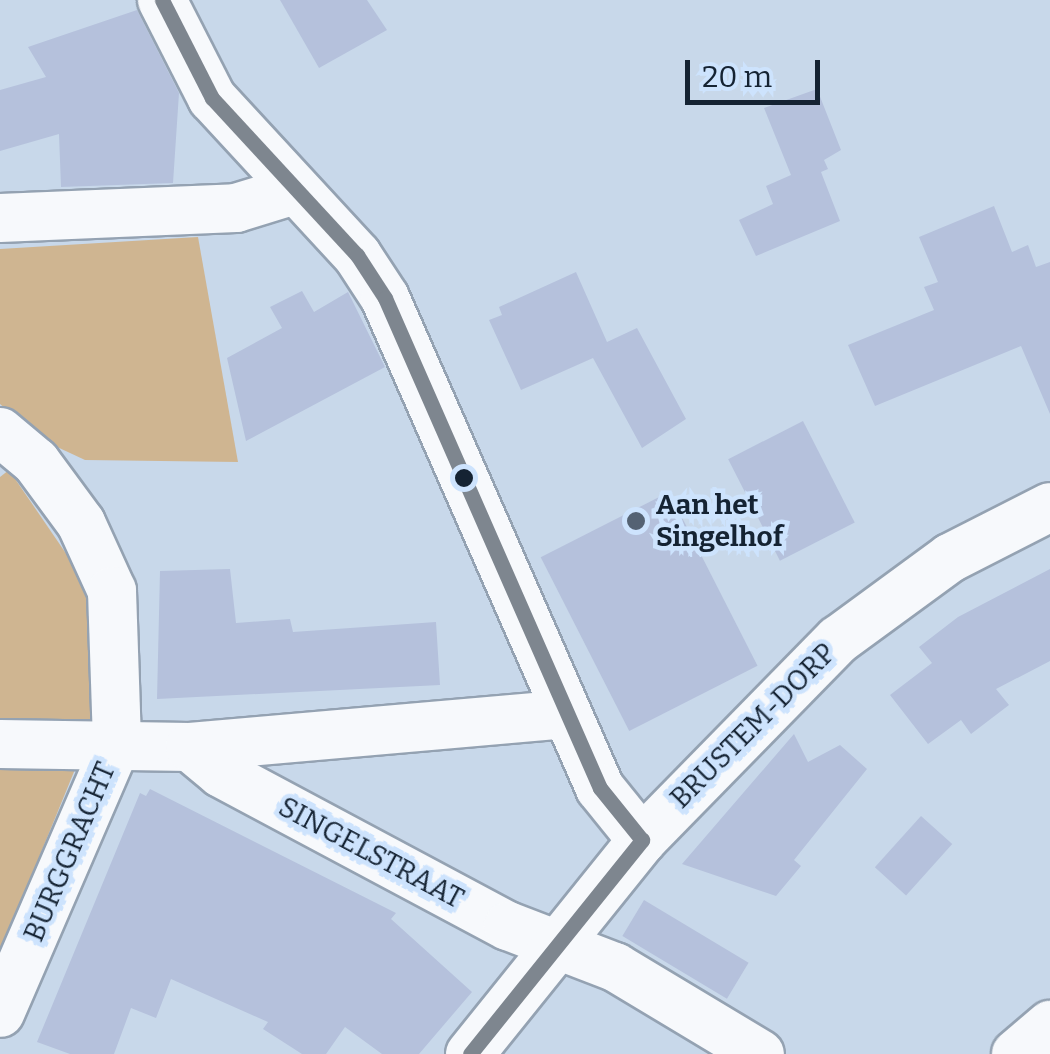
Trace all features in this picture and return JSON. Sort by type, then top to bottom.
[{"type":"street","points":[[162,0],[212,98],[357,255],[385,298],[600,788],[642,840]]},
{"type":"street","points":[[0,218],[236,208],[296,190]]},
{"type":"street","points":[[0,432],[36,462],[81,523],[112,590],[117,744],[190,747],[567,714]]},
{"type":"street","name":"BRUSTEM-DORP","points":[[470,1054],[642,840],[838,640],[950,558],[1050,506]]},
{"type":"street","name":"BURGGRACHT","points":[[0,744],[117,744],[0,1013]]},
{"type":"street","name":"SINGELSTRAAT","points":[[190,747],[222,774],[558,948],[615,967],[760,1054]]},
{"type":"street","points":[[1016,1054],[1050,1025]]},
{"type":"shaded area","points":[[198,237],[238,462],[85,460],[40,439],[0,404],[0,249]]},
{"type":"shaded area","points":[[9,470],[93,593],[95,729],[0,728],[0,477]]},
{"type":"shaded area","points":[[78,762],[0,953],[0,763]]},
{"type":"building","points":[[280,0],[367,0],[387,30],[319,68]]},
{"type":"building","points":[[137,10],[179,93],[173,183],[61,187],[59,134],[0,151],[0,90],[46,77],[28,47]]},
{"type":"building","points":[[817,89],[841,150],[824,160],[828,169],[821,172],[840,221],[756,256],[739,220],[773,204],[766,186],[791,175],[764,108]]},
{"type":"building","points":[[994,206],[1012,252],[1028,245],[1036,267],[1050,262],[1050,414],[1021,346],[875,406],[848,345],[934,310],[924,287],[938,282],[919,237]]},
{"type":"building","points":[[576,272],[607,342],[637,328],[686,419],[642,448],[593,358],[521,390],[489,320],[502,315],[499,307]]},
{"type":"building","points":[[302,291],[314,312],[348,292],[385,367],[246,441],[227,358],[282,328],[270,307]]},
{"type":"building","points":[[803,421],[855,523],[780,561],[728,459]]},
{"type":"building","points":[[669,492],[758,666],[629,731],[541,557]]},
{"type":"building","points":[[230,569],[236,623],[290,619],[293,632],[436,622],[440,685],[157,699],[160,571]]},
{"type":"building","points":[[1050,569],[1050,661],[996,689],[1009,705],[971,734],[961,720],[928,744],[890,695],[932,663],[919,647],[958,617]]},
{"type":"building","points":[[794,734],[808,762],[840,745],[867,769],[794,860],[801,866],[776,896],[682,864]]},
{"type":"building","points":[[150,789],[396,913],[391,919],[472,992],[419,1054],[382,1054],[345,1027],[326,1054],[302,1054],[263,1029],[268,1022],[171,979],[156,1018],[131,1008],[114,1054],[70,1054],[37,1042],[140,793],[146,796]]},
{"type":"building","points":[[921,816],[952,844],[906,895],[875,867]]},
{"type":"building","points":[[644,900],[749,963],[727,999],[622,936]]},
{"type":"transit line","points":[[162,0],[212,98],[357,255],[385,298],[600,788],[642,840]]},
{"type":"transit line","points":[[470,1054],[642,840]]},
{"type":"place","name":"Aan het Singelhof","points":[[636,521]]}]
